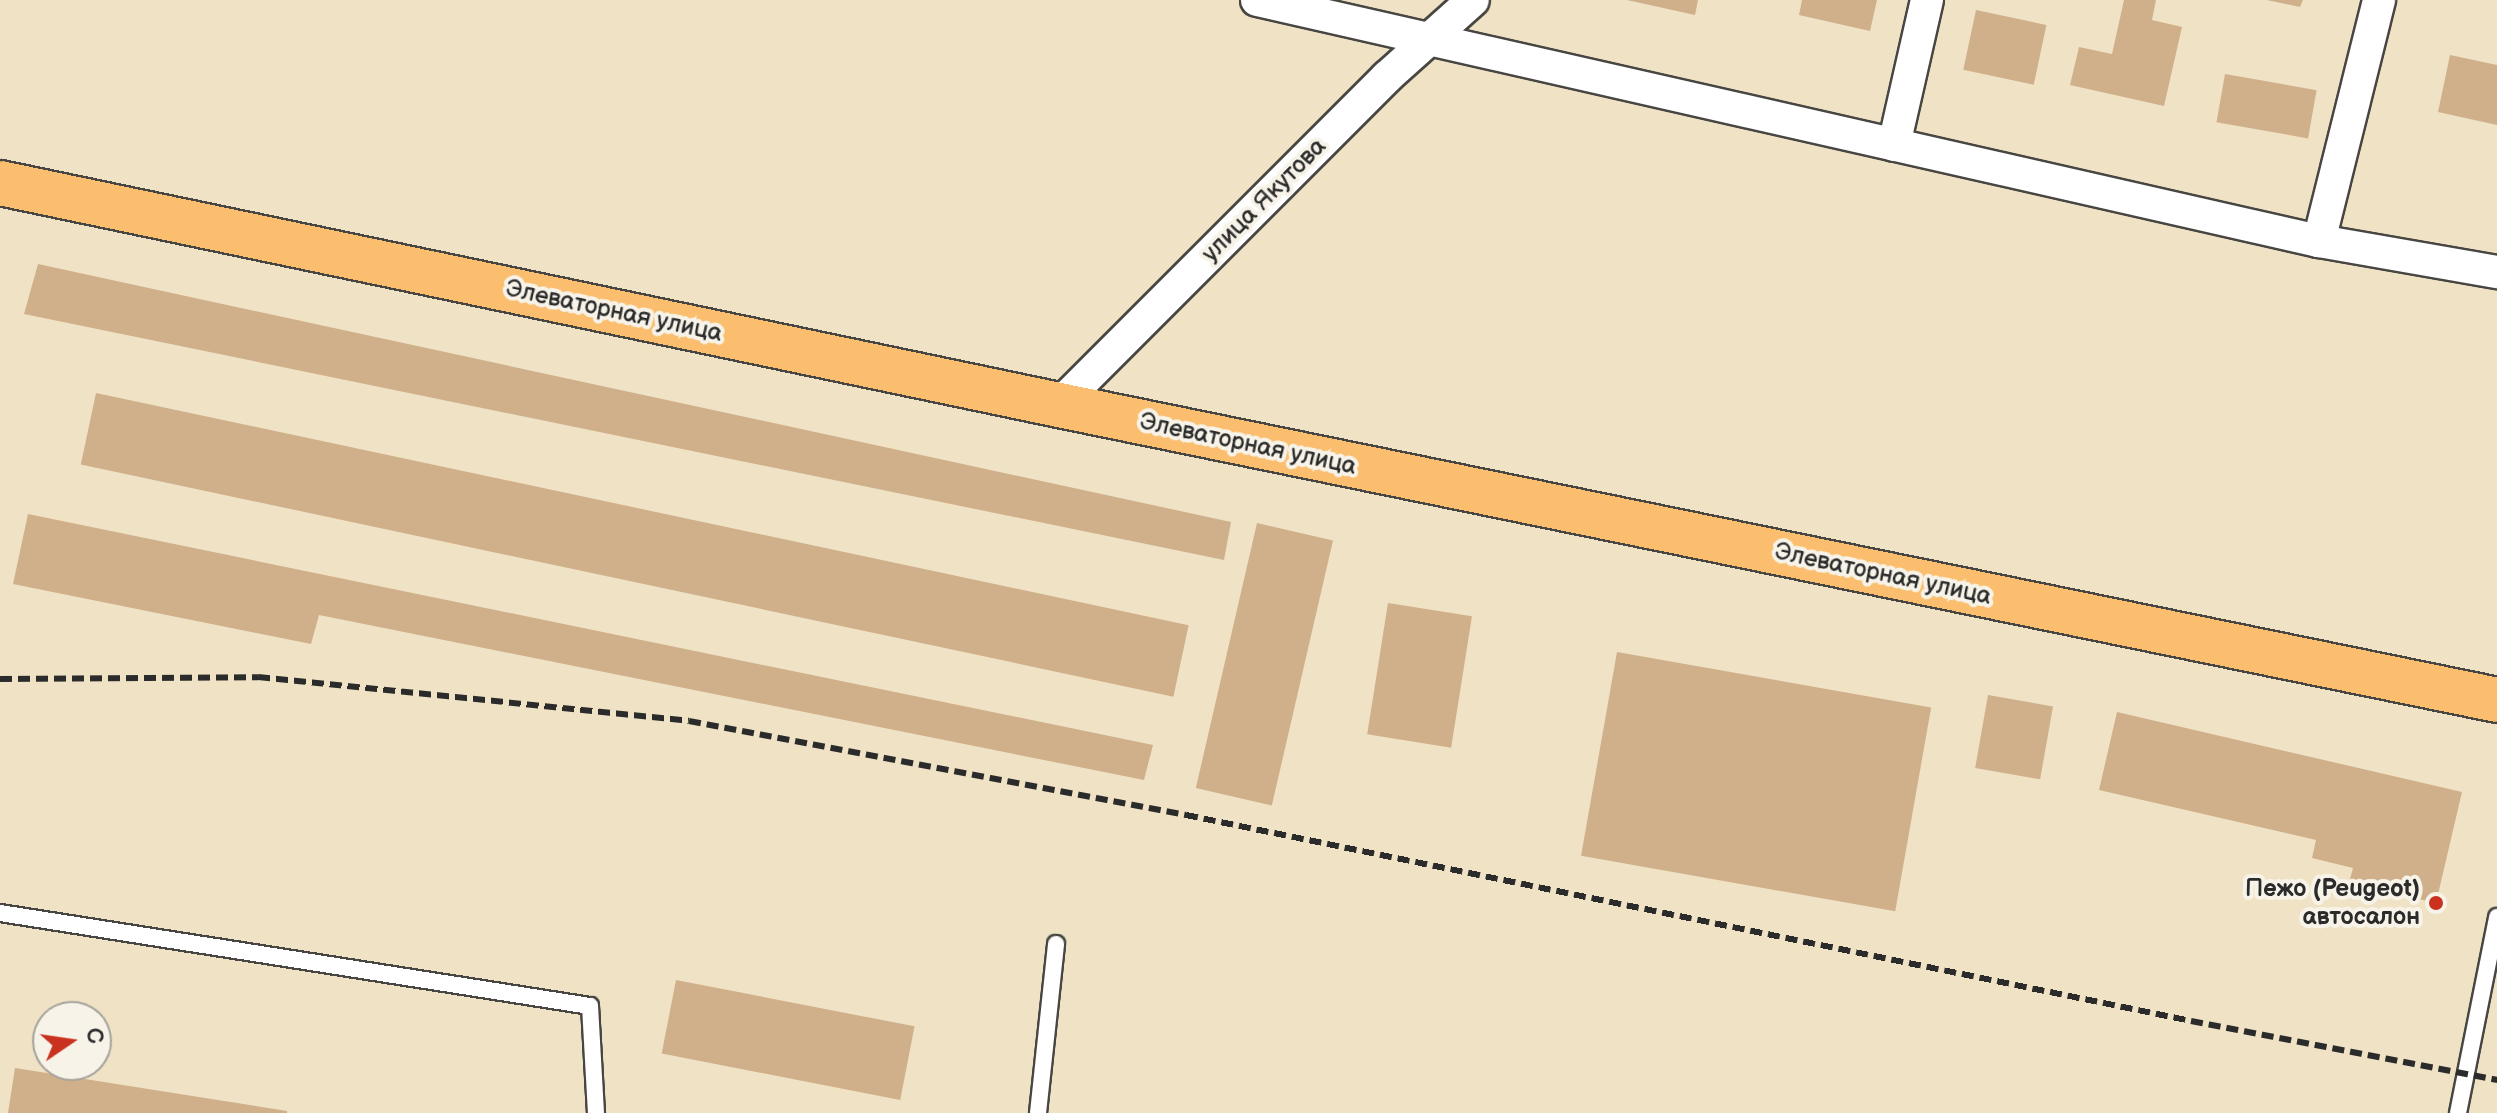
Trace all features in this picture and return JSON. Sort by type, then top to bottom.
[{"type":"main road","name":"Элеваторная улица","points":[[0,183],[1059,405],[2497,700]]},
{"type":"street","points":[[1257,0],[2319,241],[2497,272]]},
{"type":"street","name":"улица Якутова","points":[[1059,405],[1430,37],[1473,0]]},
{"type":"street","points":[[1894,145],[1927,0]]},
{"type":"street","points":[[2319,241],[2379,0]]},
{"type":"lane","points":[[0,913],[590,1006],[596,1113]]},
{"type":"lane","points":[[2458,1113],[2497,917]]},
{"type":"lane","points":[[1038,1113],[1056,944]]},
{"type":"building","points":[[1627,0],[1698,0],[1695,15]]},
{"type":"building","points":[[1802,0],[1877,0],[1870,31],[1799,15]]},
{"type":"building","points":[[2124,0],[2156,0],[2152,20],[2182,27],[2164,106],[2070,85],[2079,47],[2112,54]]},
{"type":"building","points":[[2267,0],[2303,0],[2300,7]]},
{"type":"building","points":[[1976,10],[2046,25],[2034,85],[1963,70]]},
{"type":"building","points":[[2450,55],[2497,65],[2497,125],[2438,112]]},
{"type":"building","points":[[2225,74],[2317,90],[2308,138],[2216,122]]},
{"type":"building","points":[[38,264],[1231,522],[1224,560],[24,314]]},
{"type":"building","points":[[96,393],[1189,625],[1173,697],[81,464]]},
{"type":"building","points":[[28,514],[1153,745],[1144,780],[319,615],[311,644],[13,584]]},
{"type":"building","points":[[1257,523],[1333,541],[1272,806],[1196,788]]},
{"type":"building","points":[[1388,603],[1472,616],[1451,748],[1367,734]]},
{"type":"building","points":[[1617,652],[1931,707],[1895,911],[1581,856]]},
{"type":"building","points":[[1988,695],[2053,706],[2040,779],[1975,768]]},
{"type":"building","points":[[2117,712],[2462,792],[2436,903],[2349,883],[2353,868],[2312,858],[2316,840],[2099,790]]},
{"type":"building","points":[[676,980],[915,1026],[900,1100],[662,1054]]},
{"type":"building","points":[[15,1068],[32,1071],[32,1081],[97,1081],[287,1111],[287,1113],[8,1113]]},
{"type":"railway","points":[[0,679],[258,677],[689,721],[1186,815],[2191,1021],[2497,1080]]},
{"type":"place","name":"Пежо (Peugeot) автосалон","points":[[2436,903]]}]
